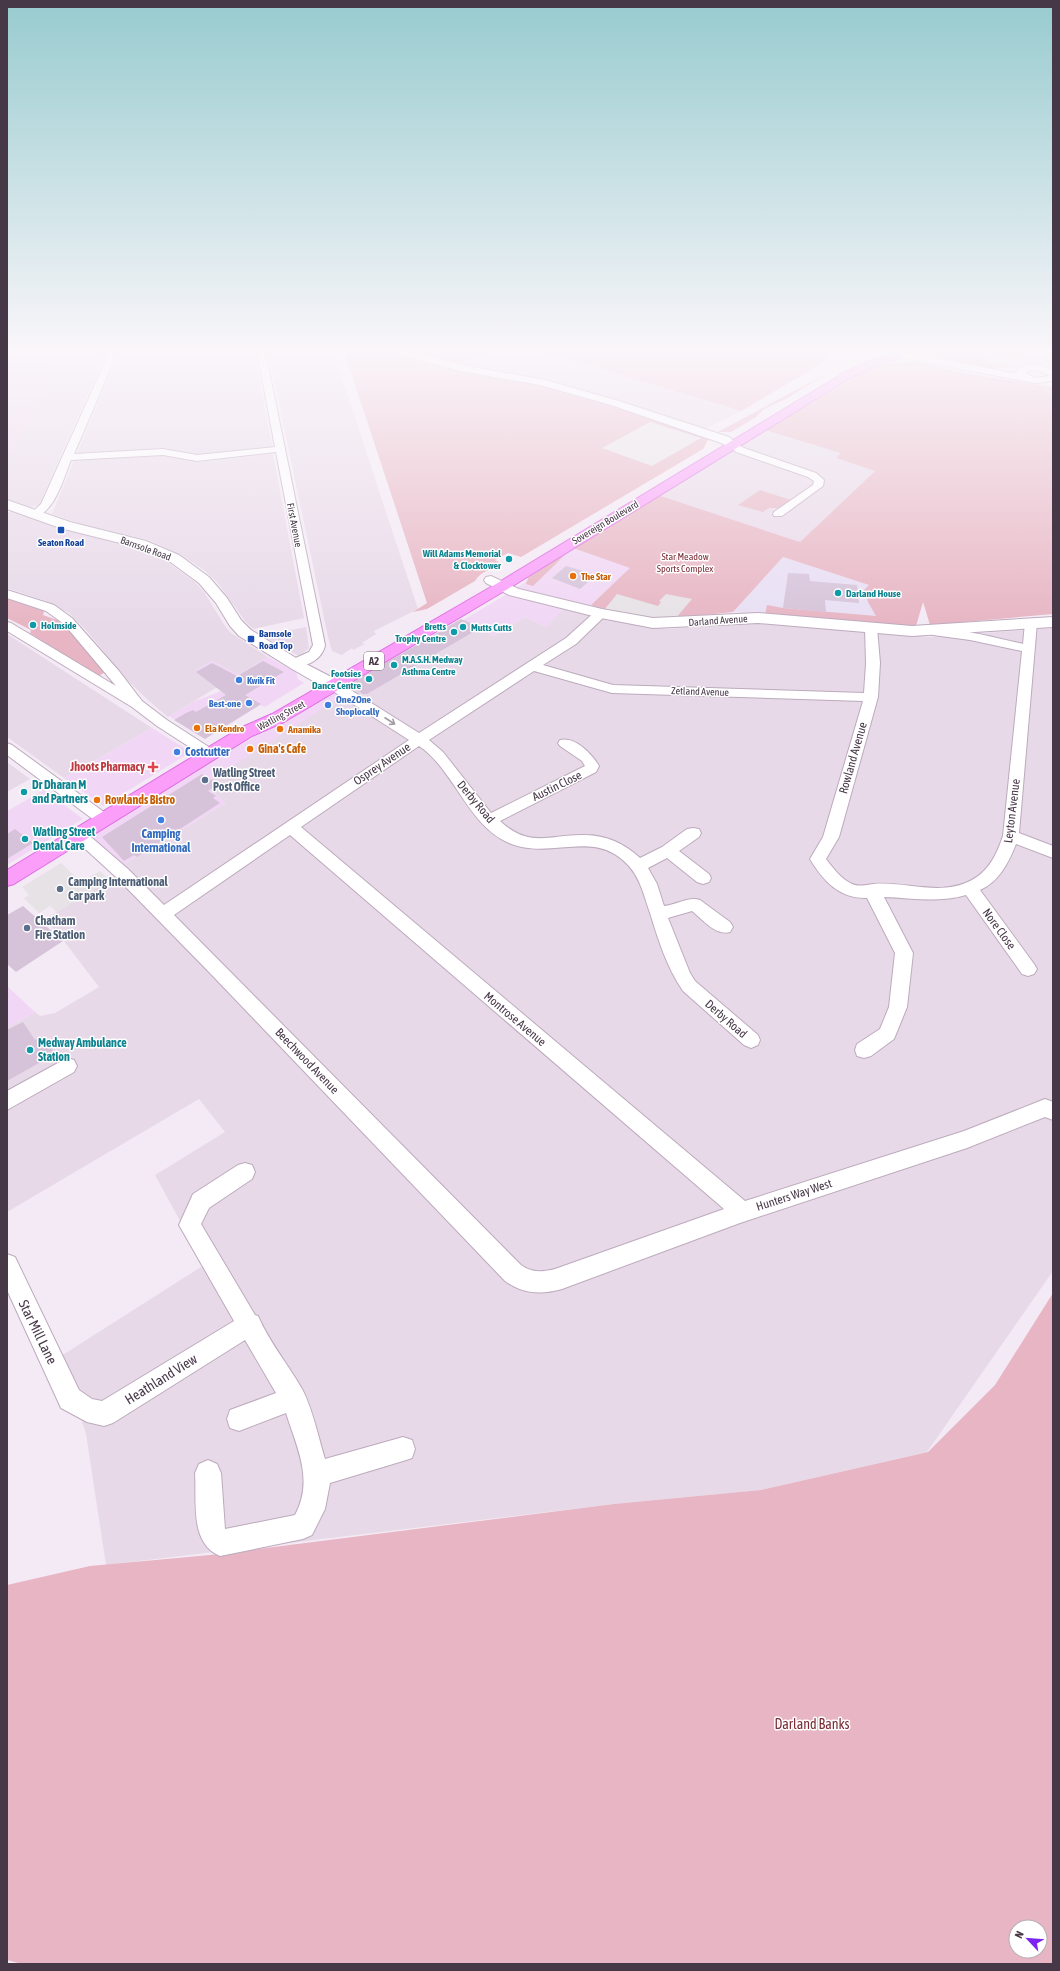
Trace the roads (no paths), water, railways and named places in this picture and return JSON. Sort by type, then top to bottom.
[{"type":"main road","name":"Sovereign Boulevard","points":[[499,582],[727,443]]},
{"type":"main road","name":"Watling Street","points":[[7,879],[246,732],[270,713],[499,582]]},
{"type":"street","points":[[35,514],[46,506],[74,443]]},
{"type":"street","name":"First Avenue","points":[[279,443],[319,646],[317,652],[310,658],[296,663]]},
{"type":"street","points":[[730,443],[740,450],[814,476],[819,480],[818,486],[774,512],[790,518]]},
{"type":"street","points":[[68,457],[163,452],[197,458],[280,449]]},
{"type":"street","name":"Barnsole Road","points":[[9,506],[65,525],[139,543],[174,558],[204,580],[242,631],[296,663],[298,666],[332,678]]},
{"type":"street","name":"Darland Avenue","points":[[499,582],[522,594],[529,594],[601,613],[653,623],[683,623],[739,618],[758,618],[871,628],[933,631],[970,636],[1028,649]]},
{"type":"street","points":[[7,594],[50,608],[68,621],[114,674],[137,704]]},
{"type":"street","name":"Osprey Avenue","points":[[162,914],[418,740],[572,641],[601,613]]},
{"type":"street","name":"Darland Avenue","points":[[933,631],[1053,622]]},
{"type":"street","name":"Leyton Avenue","points":[[832,880],[854,891],[874,890],[933,895],[970,889],[988,877],[999,866],[1006,853],[1011,836],[1031,623]]},
{"type":"street","points":[[7,626],[137,704],[162,723],[210,754]]},
{"type":"street","name":"Rowland Avenue","points":[[832,880],[818,859],[831,836],[871,697],[871,628]]},
{"type":"street","name":"Zetland Avenue","points":[[533,666],[612,688],[871,697]]},
{"type":"street","points":[[99,681],[114,674]]},
{"type":"street","name":"Derby Road","points":[[332,678],[437,755],[488,820],[509,837],[526,842],[545,843],[587,839],[603,841],[625,853],[639,866],[649,885],[682,976],[689,986],[751,1040]]},
{"type":"street","name":"Austin Close","points":[[488,820],[590,769],[592,766],[587,758],[565,743]]},
{"type":"street","points":[[7,748],[103,819]]},
{"type":"street","name":"Montrose Avenue","points":[[290,826],[428,946],[683,1160],[734,1205],[740,1213]]},
{"type":"street","points":[[639,866],[668,851],[693,833]]},
{"type":"street","name":"Beechwood Avenue","points":[[78,835],[122,873],[513,1273],[522,1279],[535,1283]]},
{"type":"street","points":[[1011,836],[1053,852]]},
{"type":"street","points":[[668,851],[703,878]]},
{"type":"street","name":"Nore Close","points":[[970,889],[1028,969]]},
{"type":"street","points":[[864,1050],[886,1034],[898,1007],[904,953],[876,900],[874,890]]},
{"type":"street","points":[[658,913],[676,912],[694,904],[724,927]]},
{"type":"street","points":[[7,1100],[67,1066]]},
{"type":"street","name":"Hunters Way West","points":[[535,1283],[562,1278],[740,1213],[968,1139],[1045,1108],[1053,1111]]},
{"type":"street","points":[[208,1473],[211,1532],[220,1543],[303,1526],[312,1509],[317,1489],[317,1474],[294,1398],[278,1375],[250,1324],[190,1225],[201,1201],[245,1172]]},
{"type":"street","name":"Star Mill Lane","points":[[7,1265],[70,1399]]},
{"type":"street","name":"Heathland View","points":[[70,1399],[87,1410],[104,1414],[250,1324]]},
{"type":"street","points":[[239,1419],[294,1398]]},
{"type":"street","points":[[317,1474],[403,1449]]},
{"type":"place","name":"Seaton Road","points":[[61,530]]},
{"type":"place","name":"Will Adams Memorial & Clocktower","points":[[509,559]]},
{"type":"place","name":"The Star","points":[[573,576]]},
{"type":"place","name":"Darland House","points":[[838,593]]},
{"type":"place","name":"Holmside","points":[[33,625]]},
{"type":"place","name":"Mutts Cutts","points":[[463,627]]},
{"type":"place","name":"Bretts Trophy Centre","points":[[454,632]]},
{"type":"place","name":"Barnsole Road Top","points":[[251,639]]},
{"type":"place","name":"M.A.S.H. Medway Asthma Centre","points":[[394,665]]},
{"type":"place","name":"Footsies Dance Centre","points":[[369,679]]},
{"type":"place","name":"Kwik Fit","points":[[239,680]]},
{"type":"place","name":"Best-one","points":[[249,703]]},
{"type":"place","name":"One2One Shoplocally","points":[[328,705]]},
{"type":"place","name":"Ela Kendro","points":[[197,728]]},
{"type":"place","name":"Anamika","points":[[280,729]]},
{"type":"place","name":"Gina's Cafe","points":[[250,749]]},
{"type":"place","name":"Costcutter","points":[[177,752]]},
{"type":"place","name":"Jhoots Pharmacy","points":[[153,767]]},
{"type":"place","name":"Watling Street Post Office","points":[[205,780]]},
{"type":"place","name":"Dr Dharan M and Partners","points":[[24,792]]},
{"type":"place","name":"Rowlands Bistro","points":[[97,800]]},
{"type":"place","name":"Camping International","points":[[161,820]]},
{"type":"place","name":"Watling Street Dental Care","points":[[25,839]]},
{"type":"place","name":"Camping International Car park","points":[[60,889]]},
{"type":"place","name":"Chatham Fire Station","points":[[27,928]]},
{"type":"place","name":"Medway Ambulance Station","points":[[30,1050]]},
{"type":"park label","name":"Star Meadow Sports Complex","points":[[685,562]]},
{"type":"park label","name":"Darland Banks","points":[[812,1724]]}]
